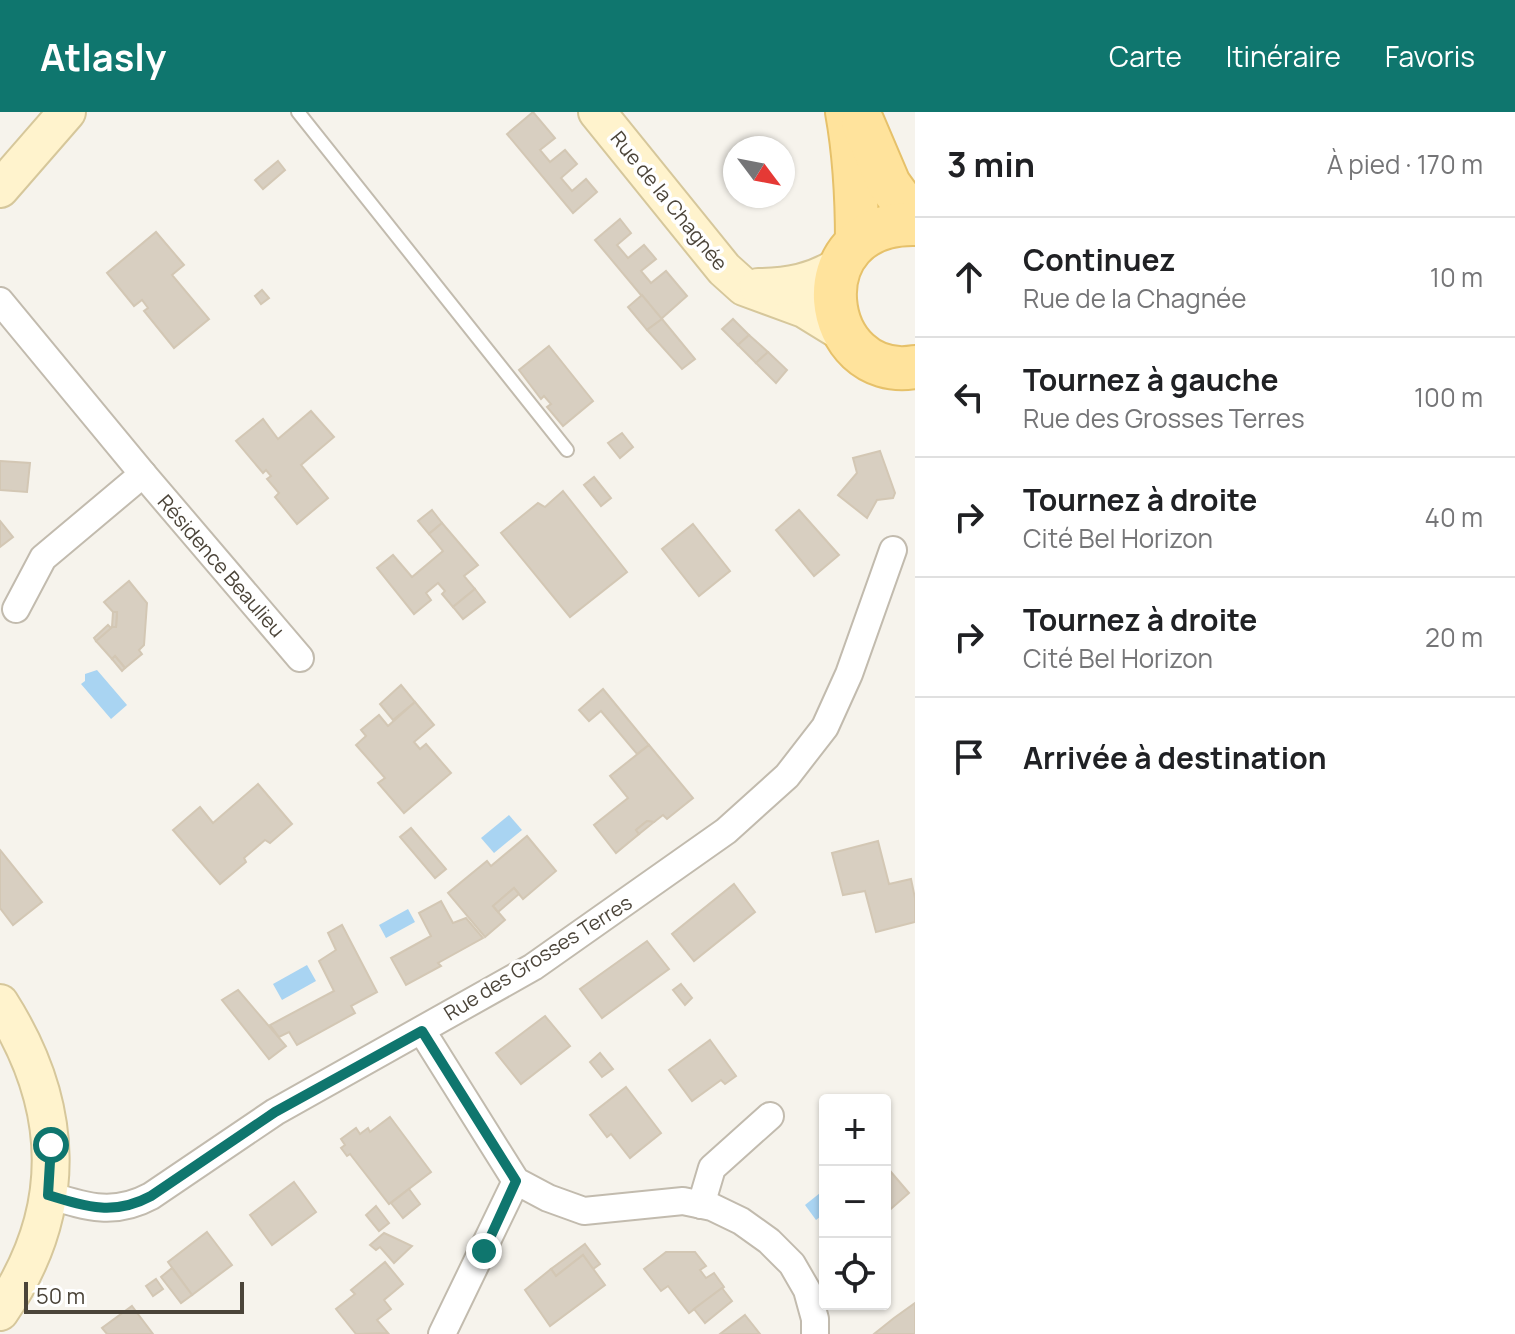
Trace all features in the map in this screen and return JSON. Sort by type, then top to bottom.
[{"type":"main road","points":[[847,112],[857,205],[848,254],[833,288],[835,311],[843,333],[855,347],[869,358],[900,366],[915,398]]},
{"type":"main road","points":[[859,112],[889,184],[915,222]]},
{"type":"main road","points":[[848,254],[875,230],[897,223],[915,222]]},
{"type":"street","points":[[0,189],[67,112]]},
{"type":"street","name":"Rue de la Chagnée","points":[[597,112],[724,269],[744,287],[804,309],[843,333]]},
{"type":"street","name":"Rue de la Chagnée","points":[[744,287],[788,287],[822,277],[848,254]]},
{"type":"street","name":"Résidence Beaulieu","points":[[0,301],[300,658]]},
{"type":"street","points":[[16,609],[43,558],[143,474]]},
{"type":"street","name":"Rue des Grosses Terres","points":[[48,1195],[111,1210],[132,1206],[151,1196],[275,1112],[533,967],[726,831],[787,776],[825,727],[849,674],[893,550]]},
{"type":"street","points":[[0,1003],[31,1059],[42,1089],[51,1145],[48,1195],[29,1263],[0,1312]]},
{"type":"street","points":[[422,1031],[516,1181],[548,1198],[584,1211],[683,1201],[741,1221],[769,1241],[792,1264],[807,1290],[815,1319],[815,1334]]},
{"type":"street","points":[[701,1205],[712,1168],[770,1116]]},
{"type":"street","points":[[442,1334],[516,1181]]},
{"type":"lane","points":[[298,112],[567,450]]},
{"type":"water","points":[[97,670],[127,705],[111,719],[81,684],[85,681],[85,674]]},
{"type":"water","points":[[509,815],[522,830],[494,853],[481,838]]},
{"type":"water","points":[[408,909],[415,922],[386,938],[379,925]]},
{"type":"water","points":[[307,965],[316,981],[282,1000],[273,984]]},
{"type":"water","points":[[819,1194],[819,1218],[816,1220],[805,1205]]},
{"type":"building","points":[[533,112],[555,138],[540,150],[550,162],[565,150],[577,164],[561,178],[572,191],[586,179],[597,192],[573,213],[507,134]]},
{"type":"building","points":[[278,161],[285,170],[263,189],[255,180]]},
{"type":"building","points":[[620,219],[631,233],[617,245],[628,258],[644,245],[656,259],[641,271],[651,283],[666,271],[687,296],[661,319],[595,240]]},
{"type":"building","points":[[156,232],[184,265],[172,275],[209,319],[174,348],[144,311],[148,308],[142,300],[134,306],[107,273]]},
{"type":"building","points":[[262,290],[269,298],[261,304],[255,296]]},
{"type":"building","points":[[642,295],[662,319],[647,330],[628,307]]},
{"type":"building","points":[[662,319],[695,359],[682,369],[647,330]]},
{"type":"building","points":[[733,319],[749,335],[738,345],[722,329]]},
{"type":"building","points":[[749,335],[768,352],[756,363],[738,345]]},
{"type":"building","points":[[549,346],[593,401],[563,426],[547,407],[551,404],[544,396],[541,399],[519,370]]},
{"type":"building","points":[[768,352],[787,370],[776,383],[756,363]]},
{"type":"building","points":[[311,411],[334,437],[301,465],[328,498],[297,524],[275,497],[279,493],[267,479],[271,476],[266,470],[263,473],[236,441],[263,419],[278,439]]},
{"type":"building","points":[[622,433],[633,447],[620,458],[608,443]]},
{"type":"building","points":[[880,451],[895,493],[893,498],[877,500],[867,518],[838,495],[857,473],[853,458]]},
{"type":"building","points":[[0,461],[30,463],[27,492],[0,490]]},
{"type":"building","points":[[594,477],[611,498],[601,506],[584,485]]},
{"type":"building","points":[[563,491],[627,572],[570,617],[501,533],[538,503],[545,507]]},
{"type":"building","points":[[432,510],[442,523],[429,534],[418,521]]},
{"type":"building","points":[[799,510],[839,555],[814,576],[776,530]]},
{"type":"building","points":[[0,521],[13,537],[0,547]]},
{"type":"building","points":[[442,523],[478,565],[464,576],[475,589],[453,607],[442,594],[445,591],[438,583],[426,593],[431,600],[414,614],[377,568],[393,555],[412,577],[443,551],[429,534]]},
{"type":"building","points":[[693,524],[730,571],[699,596],[662,549]]},
{"type":"building","points":[[129,581],[147,603],[144,645],[139,650],[142,654],[125,668],[96,641],[116,627],[117,612],[113,612],[104,602]]},
{"type":"building","points":[[475,589],[485,602],[463,619],[453,607]]},
{"type":"building","points":[[113,612],[117,612],[116,627],[112,627]]},
{"type":"building","points":[[108,625],[111,628],[96,641],[94,638]]},
{"type":"building","points":[[115,656],[125,668],[122,671],[112,659]]},
{"type":"building","points":[[401,685],[415,702],[393,720],[380,704]]},
{"type":"building","points":[[603,689],[649,745],[637,754],[601,711],[589,721],[579,710]]},
{"type":"building","points":[[415,702],[434,725],[414,742],[420,749],[426,744],[451,773],[404,813],[378,783],[385,778],[356,745],[366,736],[361,730],[379,715],[388,726]]},
{"type":"building","points":[[649,745],[693,798],[667,819],[663,815],[654,822],[647,821],[636,830],[639,834],[616,853],[594,825],[628,798],[610,776]]},
{"type":"building","points":[[258,784],[292,824],[270,843],[265,840],[244,858],[246,862],[220,884],[173,830],[200,807],[213,823]]},
{"type":"building","points":[[647,821],[654,822],[639,834],[636,830]]},
{"type":"building","points":[[411,828],[446,869],[435,878],[400,837]]},
{"type":"building","points":[[527,836],[556,871],[523,899],[514,888],[493,906],[505,920],[485,937],[448,893],[487,861],[491,866]]},
{"type":"building","points":[[878,841],[889,884],[911,879],[915,922],[876,932],[865,891],[843,895],[832,853]]},
{"type":"building","points":[[0,850],[42,902],[13,925],[0,908]]},
{"type":"building","points":[[734,884],[755,912],[694,961],[672,934]]},
{"type":"building","points":[[514,888],[519,894],[498,912],[493,906]]},
{"type":"building","points":[[441,901],[453,923],[466,918],[483,938],[406,985],[391,958],[431,936],[419,913]]},
{"type":"building","points":[[342,925],[377,992],[351,1006],[355,1013],[297,1045],[289,1032],[279,1037],[270,1025],[334,991],[319,961],[336,950],[328,933]]},
{"type":"building","points":[[647,941],[669,969],[602,1018],[580,989]]},
{"type":"building","points":[[681,984],[692,998],[685,1005],[673,990]]},
{"type":"building","points":[[238,990],[286,1046],[269,1059],[222,1000]]},
{"type":"building","points":[[545,1016],[570,1046],[521,1084],[496,1053]]},
{"type":"building","points":[[710,1040],[736,1076],[725,1084],[721,1080],[692,1101],[669,1070]]},
{"type":"building","points":[[600,1053],[613,1069],[602,1077],[590,1062]]},
{"type":"building","points":[[626,1087],[661,1133],[630,1158],[611,1134],[607,1137],[590,1115]]},
{"type":"building","points":[[390,1117],[431,1172],[389,1204],[350,1154],[347,1156],[341,1148],[345,1145],[341,1139],[356,1128],[360,1134],[368,1128],[370,1132]]},
{"type":"building","points":[[891,1172],[909,1193],[891,1209]]},
{"type":"building","points":[[294,1182],[316,1212],[272,1245],[250,1215]]},
{"type":"building","points":[[409,1189],[420,1204],[403,1218],[391,1203]]},
{"type":"building","points":[[376,1206],[389,1223],[379,1231],[366,1215]]},
{"type":"building","points":[[207,1232],[232,1265],[192,1295],[168,1262]]},
{"type":"building","points":[[384,1233],[412,1246],[394,1263],[380,1247],[376,1250],[370,1245]]},
{"type":"building","points":[[585,1244],[600,1264],[593,1269],[583,1255],[556,1276],[551,1269]]},
{"type":"building","points":[[666,1252],[695,1252],[706,1266],[700,1270],[706,1278],[714,1273],[724,1287],[689,1313],[668,1286],[661,1291],[644,1269]]},
{"type":"building","points":[[583,1255],[605,1285],[550,1326],[525,1290],[551,1269],[556,1276]]},
{"type":"building","points":[[385,1262],[403,1284],[384,1300],[391,1309],[377,1320],[388,1333],[356,1334],[336,1309],[355,1294],[351,1290]]},
{"type":"building","points":[[172,1268],[192,1295],[181,1303],[161,1277]]},
{"type":"building","points":[[156,1279],[163,1289],[153,1296],[146,1286]]},
{"type":"building","points":[[722,1288],[732,1301],[705,1323],[694,1309]]},
{"type":"building","points":[[915,1303],[915,1334],[874,1334],[894,1318]]},
{"type":"building","points":[[132,1306],[153,1334],[107,1334],[102,1328]]},
{"type":"building","points":[[745,1315],[760,1334],[720,1334]]},
{"type":"route","points":[[51,1145],[48,1195],[111,1210],[132,1206],[275,1112],[422,1031],[516,1181],[484,1251]]}]
